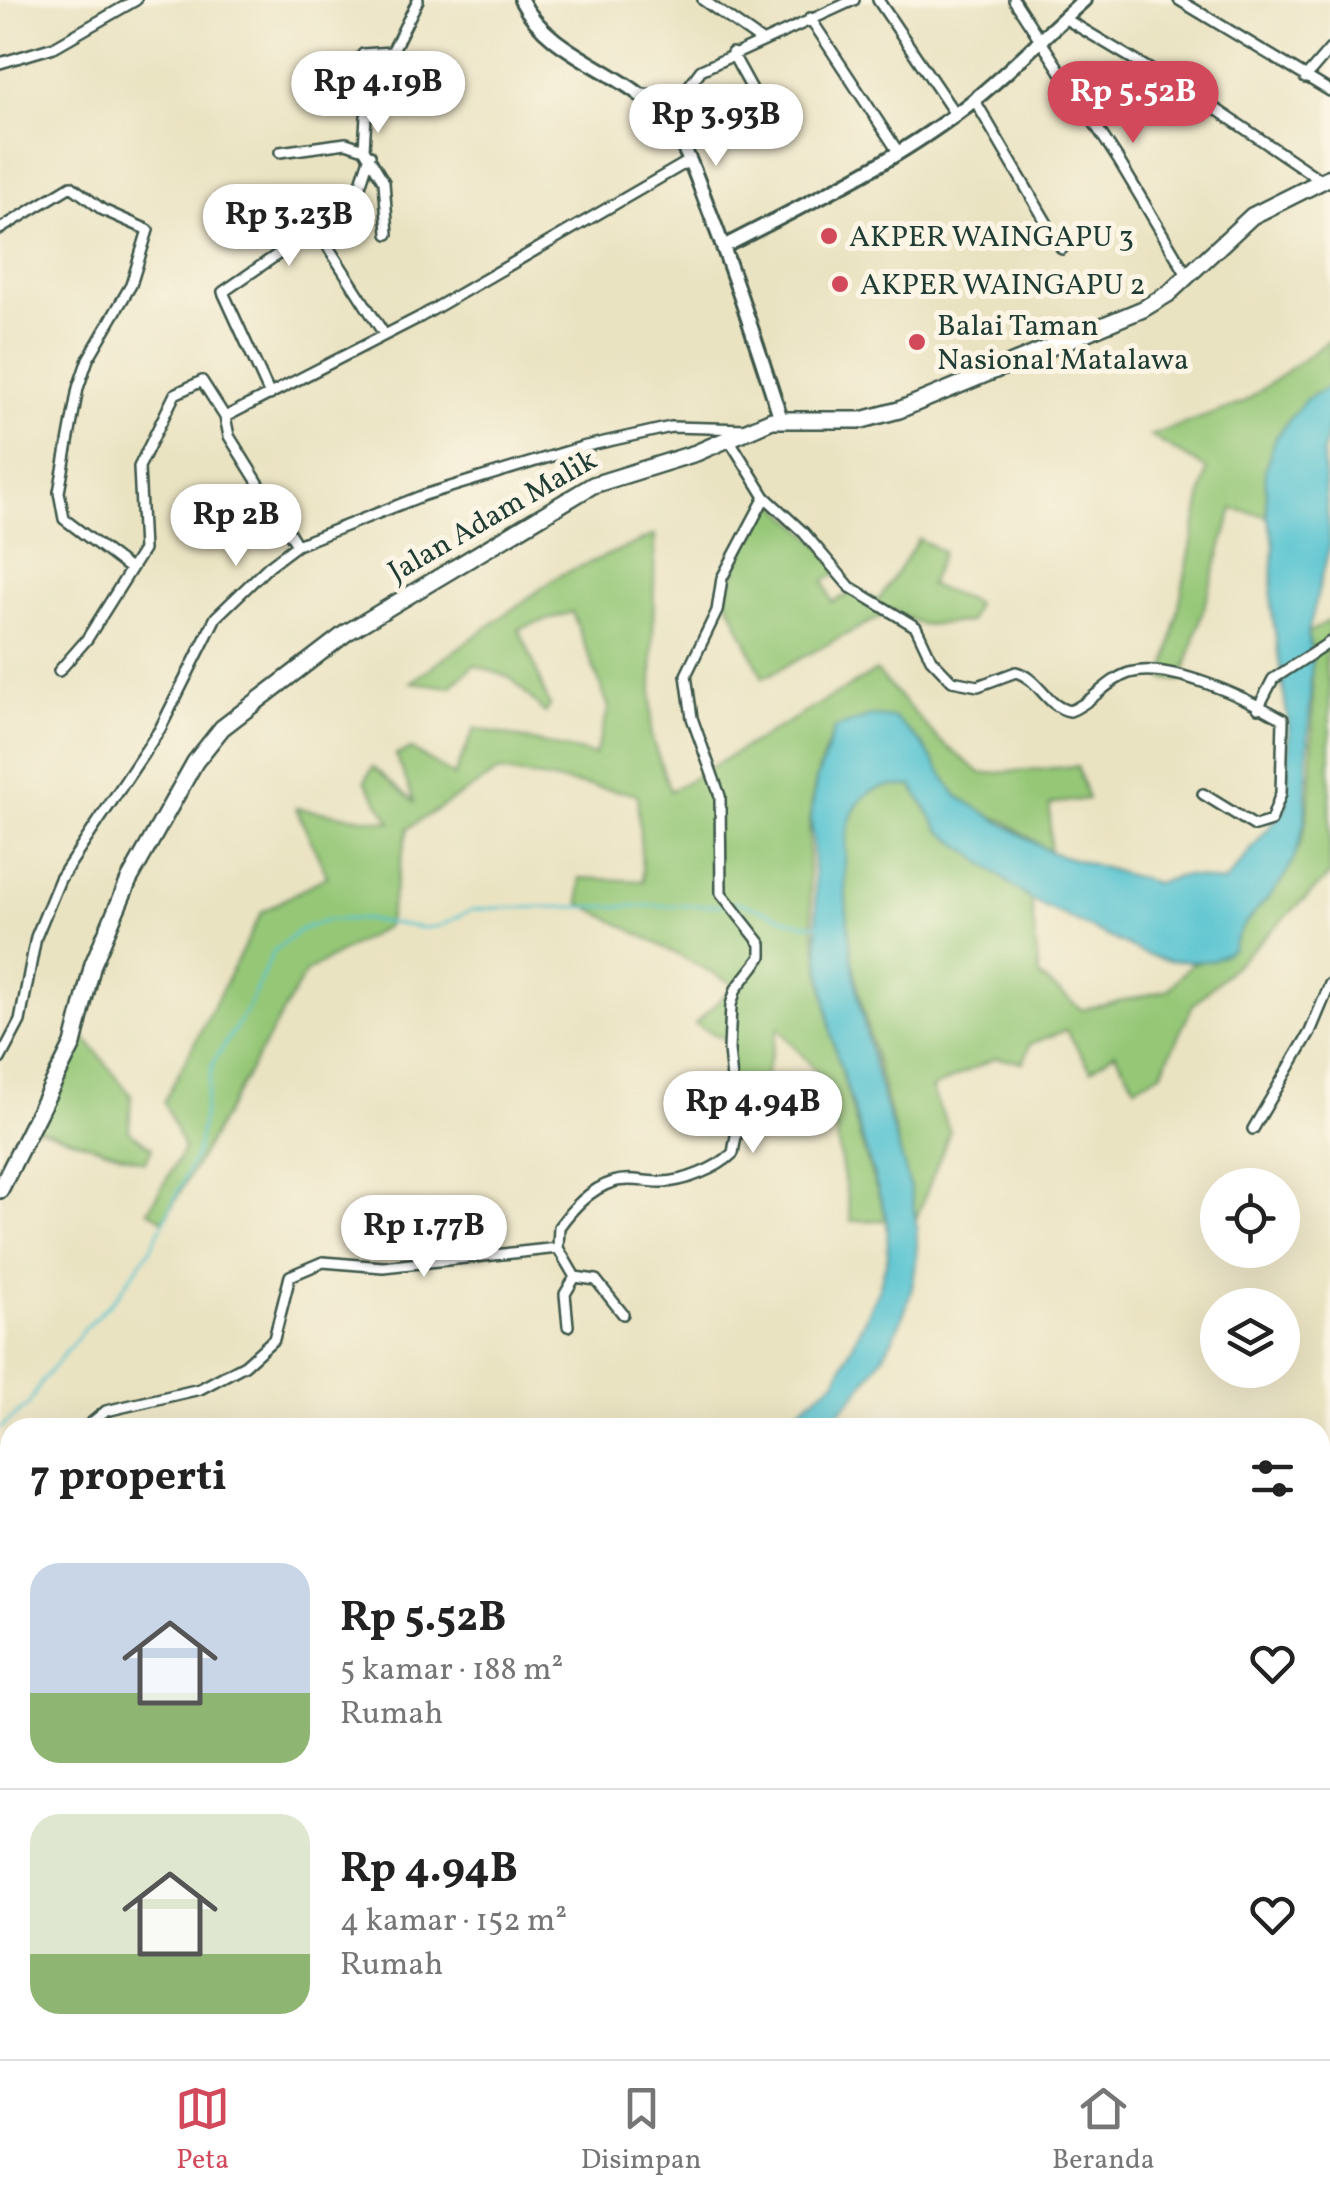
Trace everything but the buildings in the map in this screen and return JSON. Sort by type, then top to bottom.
[{"type":"highway","name":"Jalan Adam Malik","points":[[0,1190],[73,1044],[93,964],[129,880],[214,736],[346,633],[555,505],[609,478],[670,462],[782,419],[862,420],[899,410],[1121,320],[1168,294],[1252,216],[1326,179]]},
{"type":"street","points":[[0,63],[54,47],[136,0]]},
{"type":"street","points":[[363,54],[392,52],[418,0]]},
{"type":"street","points":[[522,0],[553,40],[640,94],[674,132],[724,247],[782,419]]},
{"type":"street","points":[[703,0],[760,40]]},
{"type":"street","points":[[674,132],[684,89],[700,70],[854,0]]},
{"type":"street","points":[[878,0],[955,114]]},
{"type":"street","points":[[1014,0],[1187,275]]},
{"type":"street","points":[[724,247],[955,114],[1042,42],[1084,0]]},
{"type":"street","points":[[1179,0],[1330,91]]},
{"type":"street","points":[[810,18],[896,150]]},
{"type":"street","points":[[1064,18],[1326,179]]},
{"type":"street","points":[[1305,78],[1330,49]]},
{"type":"street","points":[[732,54],[779,138]]},
{"type":"street","points":[[640,94],[662,96],[684,89]]},
{"type":"street","points":[[974,100],[1062,249]]},
{"type":"street","points":[[360,186],[367,152],[366,116],[388,107]]},
{"type":"street","points":[[280,152],[346,143],[367,152],[384,182],[388,234]]},
{"type":"street","points":[[225,418],[384,334],[689,161]]},
{"type":"street","points":[[270,394],[223,292],[316,228],[360,186],[384,182]]},
{"type":"street","points":[[0,229],[71,186],[102,210],[148,230],[131,285],[84,369],[58,495],[64,519],[130,569]]},
{"type":"street","points":[[316,228],[384,334]]},
{"type":"street","points":[[59,672],[87,639],[144,547],[140,467],[175,394],[202,380],[225,418],[229,436],[298,546]]},
{"type":"street","points":[[0,1058],[20,1021],[36,937],[60,880],[160,729],[216,617],[256,576],[298,546],[424,495],[616,437],[688,426],[751,429]]},
{"type":"street","points":[[729,439],[764,497],[804,532],[850,587],[916,626],[931,659],[952,680],[978,686],[1016,672],[1031,678],[1060,709],[1070,711],[1122,677],[1154,672],[1208,684],[1284,723],[1282,776],[1274,818],[1262,826],[1250,823],[1202,794]]},
{"type":"street","points":[[575,1278],[558,1248],[558,1226],[584,1199],[604,1186],[627,1179],[672,1181],[721,1163],[736,1146],[728,1050],[730,1005],[736,989],[761,957],[761,944],[721,893],[720,796],[692,718],[686,675],[717,611],[722,578],[764,497]]},
{"type":"street","points":[[1258,708],[1273,680],[1330,642]]},
{"type":"street","points":[[1254,1129],[1310,1032],[1330,984]]},
{"type":"street","points":[[97,1418],[106,1410],[200,1389],[245,1365],[274,1338],[290,1276],[302,1267],[324,1262],[383,1267],[558,1248]]},
{"type":"street","points":[[575,1278],[596,1280],[623,1314]]},
{"type":"street","points":[[568,1326],[566,1289],[575,1278]]},
{"type":"green space","points":[[1330,340],[1330,386],[1296,411],[1271,456],[1267,516],[1233,509],[1182,681],[1164,679],[1207,469],[1150,436],[1243,403]]},
{"type":"green space","points":[[771,499],[821,546],[840,571],[824,581],[832,602],[857,591],[878,601],[919,539],[943,552],[929,585],[976,603],[969,622],[921,625],[893,610],[763,678],[726,597],[750,530]]},
{"type":"green space","points":[[655,535],[651,736],[670,791],[876,671],[940,741],[982,774],[1077,766],[1088,799],[1050,804],[1050,852],[1005,821],[976,811],[956,795],[940,772],[834,729],[816,780],[809,827],[816,940],[840,1062],[887,1220],[851,1221],[828,1084],[778,1028],[764,1080],[730,1081],[728,1041],[695,1024],[735,985],[580,903],[580,878],[643,881],[637,794],[499,771],[408,828],[387,926],[306,972],[164,1220],[148,1211],[184,1149],[164,1102],[262,912],[327,876],[296,808],[391,822],[365,781],[373,767],[415,803],[396,755],[411,749],[454,776],[475,728],[595,755],[609,707],[572,612],[518,629],[550,706],[545,713],[511,678],[474,665],[450,687],[411,682],[560,575]]},
{"type":"green space","points":[[1330,620],[1326,662],[1330,687],[1330,875],[1193,1005],[1161,1073],[1135,1086],[1115,1052],[1091,1070],[1066,1030],[1030,1044],[1024,1062],[995,1058],[931,1089],[950,1131],[915,1222],[849,939],[842,880],[846,831],[862,798],[879,788],[912,786],[940,830],[1031,900],[1039,976],[1082,1010],[1168,990],[1191,964],[1208,959],[1225,943],[1274,888],[1298,849],[1311,775],[1313,710],[1308,633]]},
{"type":"green space","points":[[78,1029],[131,1095],[129,1131],[152,1148],[145,1162],[33,1127]]},
{"type":"water","points":[[1330,386],[1330,422],[1323,453],[1330,544],[1308,633],[1312,657],[1305,822],[1287,872],[1245,923],[1232,950],[1210,961],[1170,961],[1147,955],[1031,900],[940,830],[912,786],[880,788],[868,793],[857,805],[849,823],[845,852],[851,953],[873,1061],[913,1204],[916,1260],[910,1294],[898,1327],[852,1399],[829,1418],[788,1418],[836,1380],[879,1288],[888,1255],[887,1220],[832,1039],[819,957],[811,816],[816,781],[834,729],[871,716],[895,718],[922,744],[956,795],[1050,852],[1155,883],[1185,875],[1224,883],[1286,807],[1289,729],[1271,605],[1274,543],[1267,516],[1265,469],[1275,438],[1305,400]]},
{"type":"waterway","points":[[734,902],[797,922],[818,924]]},
{"type":"waterway","points":[[12,1418],[28,1405],[42,1381],[117,1296],[151,1248],[196,1154],[213,1063],[247,1010],[273,952],[300,930],[327,920],[362,919],[424,928],[440,926],[471,910],[494,908],[722,905]]},
{"type":"place","name":"AKPER WAINGAPU 3","points":[[829,236]]},
{"type":"place","name":"AKPER WAINGAPU 2","points":[[840,284]]},
{"type":"place","name":"Balai Taman Nasional Matalawa","points":[[917,342]]}]
